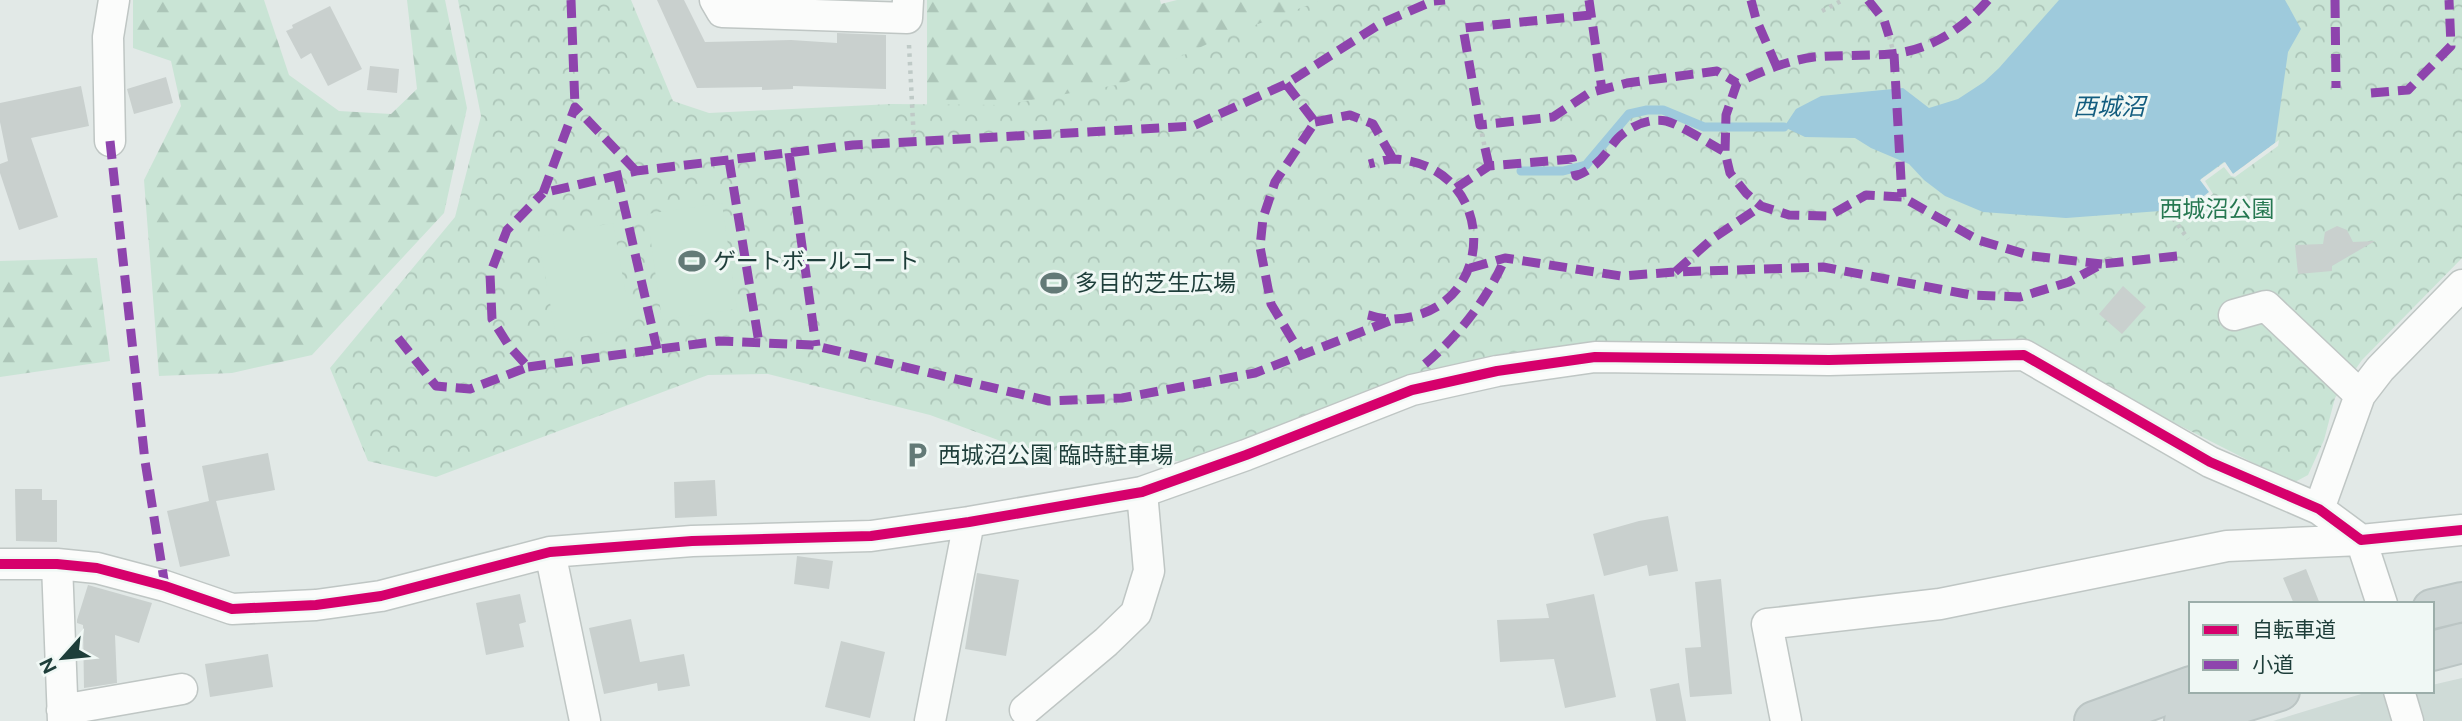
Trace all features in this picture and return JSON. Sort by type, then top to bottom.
[{"type":"main road","points":[[2434,609],[2462,602]]},
{"type":"main road","points":[[2434,650],[2462,643]]},
{"type":"main road","points":[[2094,721],[2189,687]]},
{"type":"main road","points":[[2184,721],[2274,693]]},
{"type":"street","points":[[110,141],[108,37],[114,0]]},
{"type":"street","points":[[715,0],[722,12],[908,9]]},
{"type":"street","points":[[2319,509],[2360,395],[2380,369],[2462,285]]},
{"type":"street","points":[[2234,315],[2266,306],[2360,395]]},
{"type":"street","points":[[0,564],[57,564],[97,568],[154,583],[232,609],[316,605],[381,596],[550,552],[692,541],[871,536],[969,523],[1142,492],[1246,455],[1412,390],[1497,371],[1595,357],[1829,360],[2024,355],[2210,462],[2319,509],[2361,540],[2381,602]]},
{"type":"street","points":[[1025,710],[1106,642],[1136,612],[1149,570],[1142,492]]},
{"type":"street","points":[[930,721],[969,523]]},
{"type":"street","points":[[1787,721],[1767,624],[1940,604],[2227,546],[2361,540],[2462,530]]},
{"type":"street","points":[[550,552],[585,709],[585,721]]},
{"type":"street","points":[[57,564],[62,715],[182,689]]},
{"type":"street","points":[[2400,693],[2408,721]]},
{"type":"path","points":[[1822,10],[1843,0]]},
{"type":"path","points":[[908,9],[914,142]]},
{"type":"path","points":[[1889,36],[1894,54]]},
{"type":"path","points":[[1480,125],[1485,148]]},
{"type":"path","points":[[2173,218],[2188,239]]},
{"type":"shaded area","points":[[2462,678],[2462,721],[2273,721],[2364,693],[2434,693],[2434,685]]},
{"type":"green space","points":[[133,0],[264,0],[289,75],[339,111],[391,114],[417,89],[407,0],[445,0],[467,108],[444,213],[312,355],[232,373],[159,376],[144,180],[181,106],[171,61],[133,48]]},
{"type":"green space","name":"西城沼公園","points":[[458,0],[631,0],[673,101],[709,113],[891,104],[1003,105],[1122,84],[1218,39],[1322,0],[2462,0],[2462,258],[2362,360],[2335,398],[2324,440],[2308,475],[2293,483],[2155,413],[2027,342],[1583,346],[1199,463],[1017,447],[930,415],[768,374],[708,375],[436,477],[368,461],[330,368],[455,217],[481,116]]},
{"type":"green space","points":[[927,0],[1160,0],[1161,4],[1177,0],[1405,0],[1251,87],[927,131]]},
{"type":"green space","name":"ゲートボールコート","points":[[722,203],[737,309],[662,320],[647,214]]},
{"type":"green space","points":[[613,223],[632,328],[557,341],[538,237]]},
{"type":"green space","points":[[97,258],[110,361],[0,377],[0,261]]},
{"type":"water","name":"西城沼","points":[[2059,0],[2285,0],[2301,29],[2288,52],[2275,143],[2233,174],[2224,162],[2201,179],[2210,192],[2187,209],[2066,218],[1983,212],[1945,196],[1909,164],[1855,138],[1805,137],[1784,127],[1796,109],[1821,96],[1903,88],[1929,108],[1958,99],[1984,82],[1999,68]]},
{"type":"pier","points":[[2279,140],[2278,146],[2235,177],[2224,167],[2205,181],[2213,194],[2189,212],[2187,209],[2209,192],[2200,180],[2225,162],[2233,174]]},
{"type":"building","points":[[657,0],[684,0],[705,42],[791,40],[837,43],[837,33],[886,35],[886,89],[793,86],[793,89],[762,90],[762,87],[697,88]]},
{"type":"building","points":[[330,6],[362,69],[328,86],[311,53],[301,59],[286,31],[293,28],[292,25]]},
{"type":"building","points":[[370,66],[399,69],[397,93],[367,90]]},
{"type":"building","points":[[166,77],[173,103],[134,114],[127,89]]},
{"type":"building","points":[[81,86],[89,126],[31,138],[58,217],[19,230],[0,173],[0,164],[8,161],[0,122],[0,103]]},
{"type":"building","points":[[2337,226],[2347,230],[2353,242],[2375,241],[2332,266],[2332,271],[2298,274],[2295,245],[2323,244],[2325,232]]},
{"type":"building","points":[[2123,286],[2146,307],[2122,334],[2099,314]]},
{"type":"building","points":[[268,453],[275,490],[216,501],[230,556],[180,567],[167,511],[209,501],[202,466]]},
{"type":"building","points":[[715,480],[717,516],[675,518],[674,482]]},
{"type":"building","points":[[15,489],[42,489],[42,500],[57,500],[57,542],[16,541]]},
{"type":"building","points":[[1668,516],[1678,571],[1649,576],[1647,565],[1604,576],[1593,534]]},
{"type":"building","points":[[797,556],[833,561],[829,589],[794,584]]},
{"type":"building","points":[[2306,569],[2319,602],[2293,602],[2283,578]]},
{"type":"building","points":[[977,573],[1019,580],[1006,656],[965,649]]},
{"type":"building","points":[[1721,579],[1732,694],[1690,697],[1685,648],[1701,647],[1695,582]]},
{"type":"building","points":[[88,585],[152,603],[139,643],[115,635],[117,683],[84,688],[83,625],[77,623],[77,620]]},
{"type":"building","points":[[520,594],[526,622],[519,624],[524,647],[486,655],[476,603]]},
{"type":"building","points":[[1594,594],[1616,697],[1565,708],[1554,659],[1500,662],[1497,620],[1549,618],[1546,604]]},
{"type":"building","points":[[631,619],[640,662],[684,654],[690,686],[658,691],[657,683],[604,694],[589,628]]},
{"type":"building","points":[[841,641],[885,652],[870,718],[825,707]]},
{"type":"building","points":[[268,654],[273,687],[210,697],[205,664]]},
{"type":"building","points":[[1679,683],[1686,721],[1656,721],[1650,689]]},
{"type":"waterway","points":[[1521,171],[1563,171],[1586,165],[1629,114],[1647,110],[1663,110],[1704,127],[1784,127]]},
{"type":"marked path","points":[[571,0],[575,107]]},
{"type":"marked path","points":[[636,171],[575,107],[543,193],[636,171],[853,145],[1193,126],[1286,84],[1380,24],[1433,1],[1445,0]]},
{"type":"marked path","points":[[1589,0],[1602,90]]},
{"type":"marked path","points":[[1751,0],[1756,19],[1776,65]]},
{"type":"marked path","points":[[1868,0],[1884,20],[1889,36]]},
{"type":"marked path","points":[[1988,0],[1956,29],[1918,48],[1890,54],[1804,59],[1774,67],[1737,83],[1726,115],[1725,152],[1730,173],[1761,206],[1789,215],[1829,216],[1866,195],[1902,197],[1978,240],[2032,256],[2102,264]]},
{"type":"marked path","points":[[2335,0],[2336,88]]},
{"type":"marked path","points":[[2371,93],[2408,90],[2451,46],[2449,0]]},
{"type":"marked path","points":[[1591,15],[1463,28],[1480,125],[1553,117],[1589,93],[1627,83],[1717,71],[1737,83]]},
{"type":"marked path","points":[[1894,54],[1902,197]]},
{"type":"marked path","points":[[1286,84],[1315,122],[1275,182],[1263,218],[1260,247],[1271,304],[1301,354]]},
{"type":"marked path","points":[[1315,122],[1350,115],[1373,124],[1393,159]]},
{"type":"marked path","points":[[1456,188],[1489,166],[1572,159],[1576,176],[1597,163],[1617,139],[1636,125],[1659,120],[1687,130],[1725,152]]},
{"type":"marked path","points":[[110,141],[145,461],[165,586]]},
{"type":"marked path","points":[[1485,148],[1489,166]]},
{"type":"marked path","points":[[789,153],[816,346]]},
{"type":"marked path","points":[[1368,315],[1395,319],[1429,311],[1454,292],[1469,268],[1474,239],[1469,211],[1454,186],[1429,168],[1395,159],[1369,164]]},
{"type":"marked path","points":[[729,160],[759,343]]},
{"type":"marked path","points":[[617,175],[657,349]]},
{"type":"marked path","points":[[398,338],[436,386],[470,389],[528,367],[509,346],[492,319],[490,274],[507,230],[543,193]]},
{"type":"marked path","points":[[1675,272],[1712,239],[1761,206]]},
{"type":"marked path","points":[[1470,268],[1505,258],[1621,276],[1823,267],[1971,295],[2020,297],[2069,282],[2102,264],[2186,255]]},
{"type":"marked path","points":[[1425,364],[1471,316],[1490,288],[1505,258]]},
{"type":"marked path","points":[[528,367],[719,341],[812,345],[1049,401],[1122,398],[1255,373],[1392,320]]},
{"type":"cycle path","points":[[0,564],[57,564],[97,568],[165,586],[232,609],[316,605],[381,596],[550,552],[692,541],[871,536],[1142,492],[1246,455],[1412,390],[1497,371],[1595,357],[1829,360],[2024,355],[2210,462],[2319,509],[2361,540],[2462,530]]},
{"type":"place","name":"ゲートボールコート","points":[[692,261]]},
{"type":"place","name":"多目的芝生広場","points":[[1054,283]]},
{"type":"place","name":"西城沼公園 臨時駐車場","points":[[917,455]]}]
